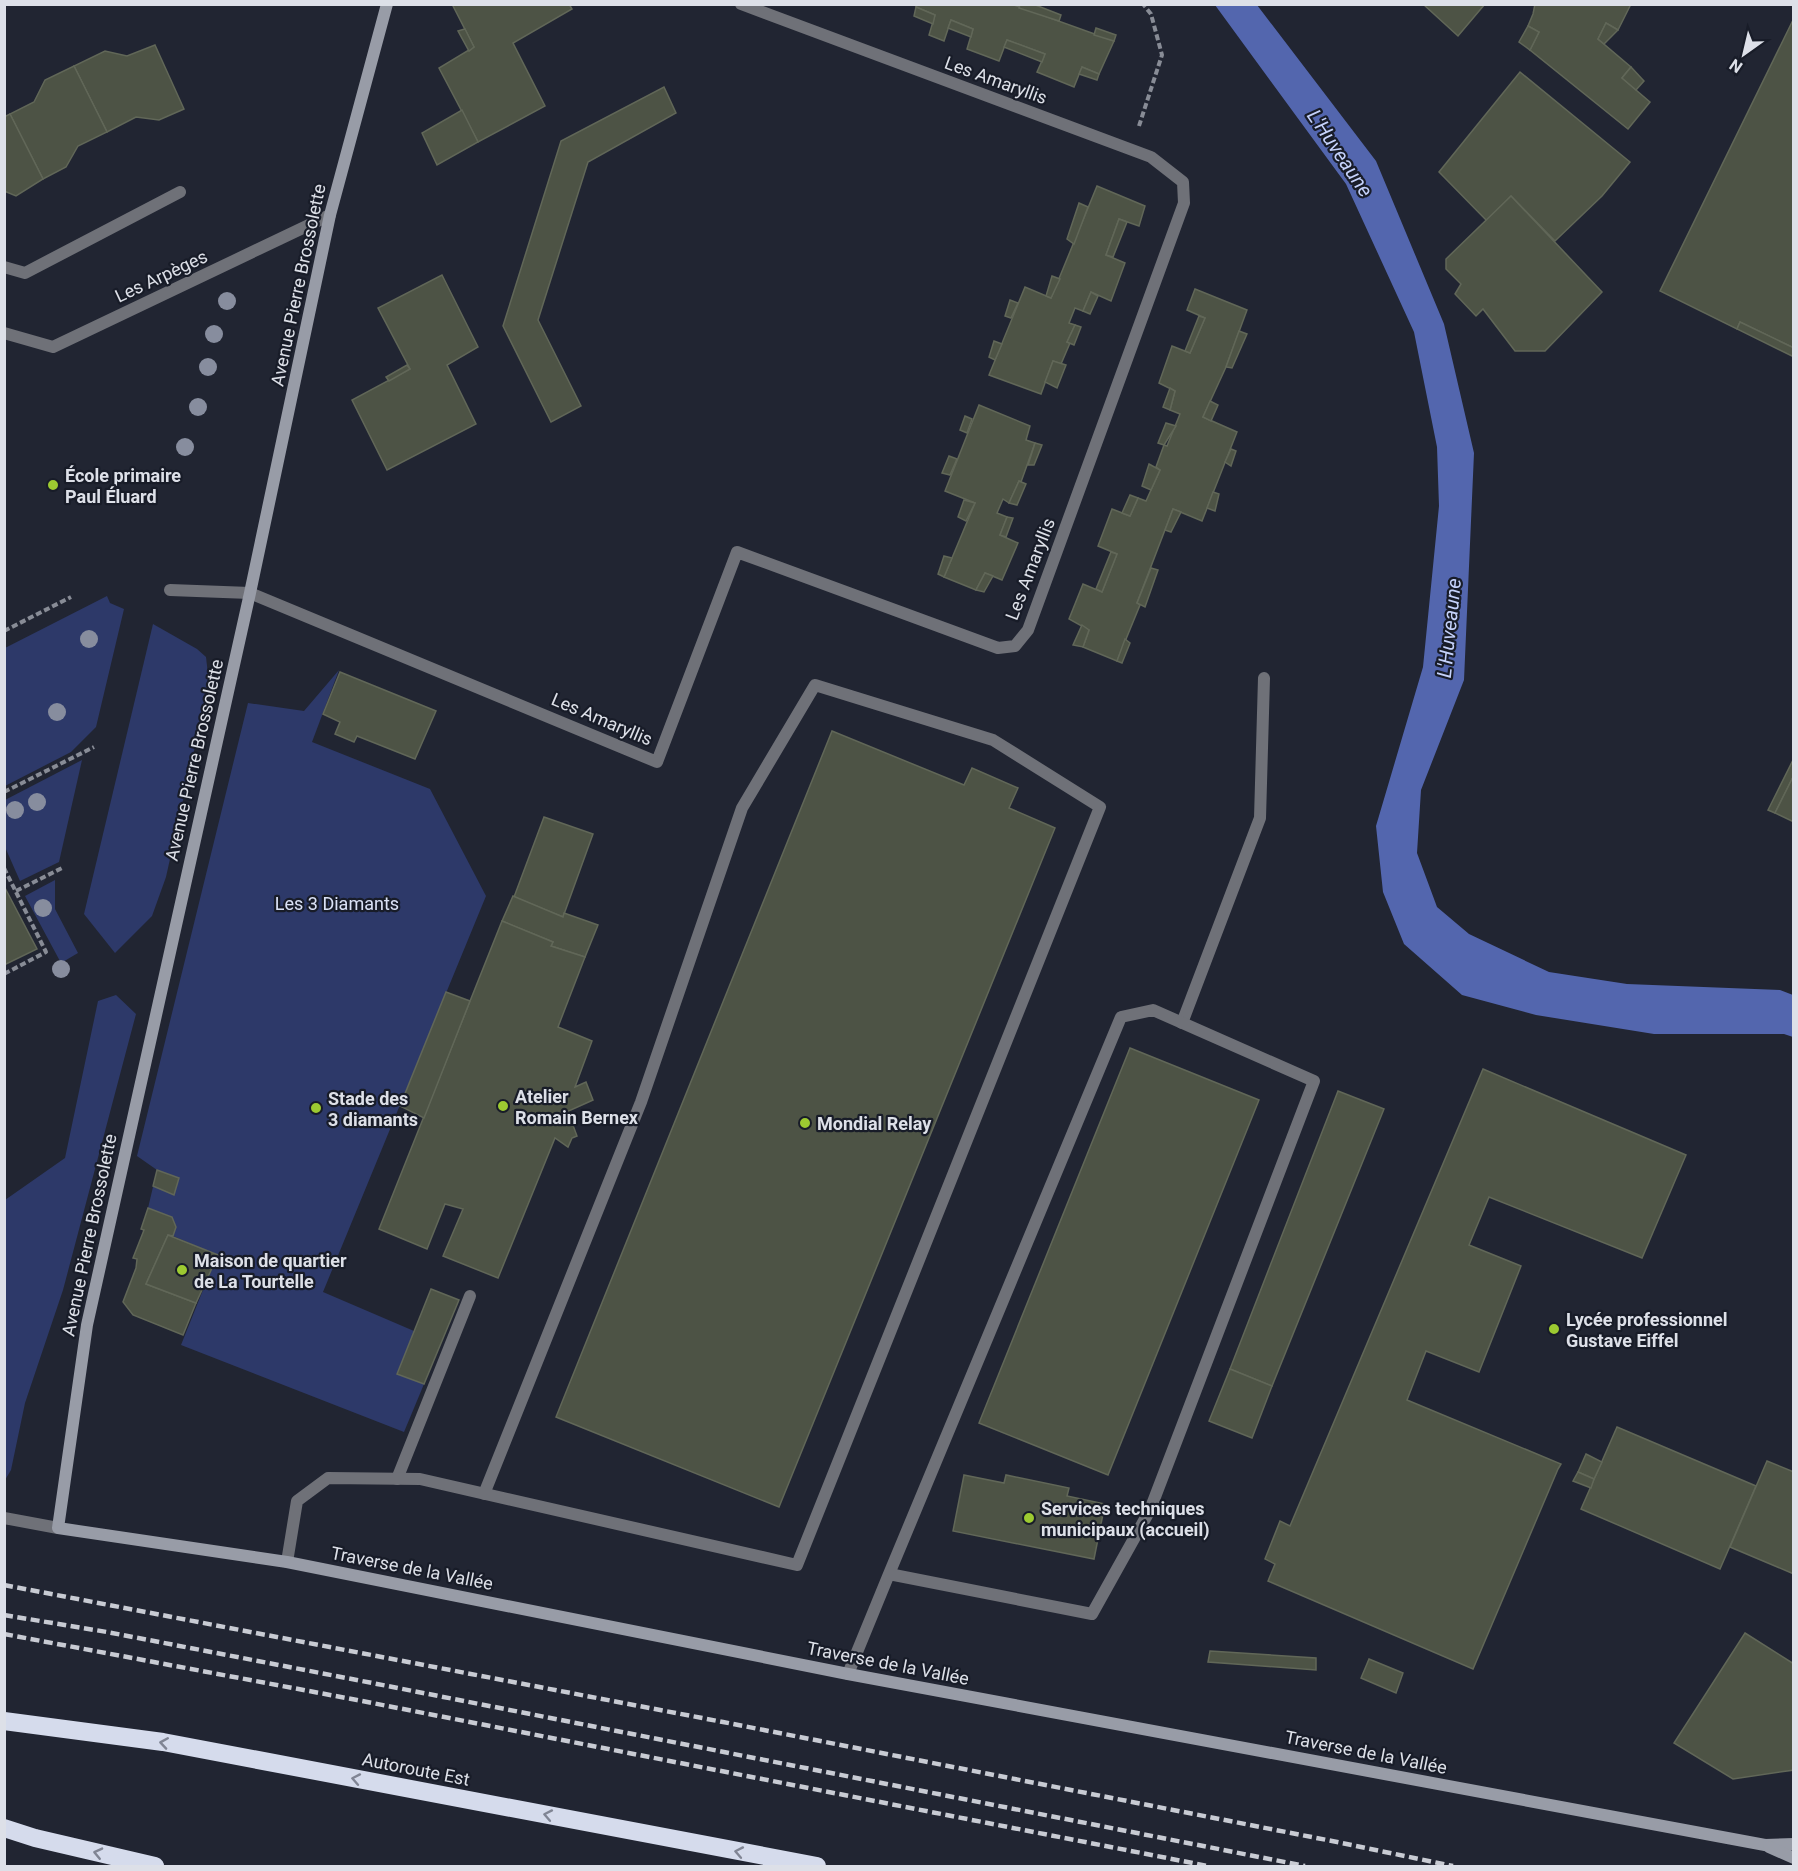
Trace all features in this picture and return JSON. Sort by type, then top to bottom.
[{"type":"highway","name":"Autoroute Est","points":[[4,1721],[163,1742],[817,1866]]},
{"type":"highway","points":[[4,1828],[34,1838],[155,1866]]},
{"type":"street","name":"Avenue Pierre Brossolette","points":[[58,1528],[87,1325],[250,593],[330,215],[387,4]]},
{"type":"street","name":"Les Amaryllis","points":[[250,593],[657,762],[737,552],[998,648],[1015,646],[1028,630],[1184,203],[1183,182],[1151,158],[741,4]]},
{"type":"street","points":[[4,267],[26,273],[180,192]]},
{"type":"street","name":"Les Arpèges","points":[[4,333],[53,347],[330,215]]},
{"type":"street","points":[[170,590],[250,593]]},
{"type":"street","points":[[1182,1023],[1260,818],[1264,678]]},
{"type":"street","points":[[287,1562],[297,1501],[328,1478],[420,1479],[484,1494],[797,1566],[1100,807],[993,740],[815,685],[742,808],[641,1102],[484,1494]]},
{"type":"street","points":[[848,1674],[889,1574],[1121,1017],[1153,1010],[1314,1081],[1150,1510],[1092,1614],[889,1574]]},
{"type":"street","points":[[396,1479],[470,1296]]},
{"type":"street","name":"Traverse de la Vallée","points":[[4,1518],[287,1562],[848,1674],[1765,1845],[1794,1844]]},
{"type":"street","name":"Traverse de la Vallée","points":[[1765,1845],[1794,1858]]},
{"type":"path","points":[[1131,150],[1162,56],[1151,14],[1143,4]]},
{"type":"path","points":[[4,631],[71,597]]},
{"type":"path","points":[[4,792],[94,747]]},
{"type":"path","points":[[16,891],[64,867]]},
{"type":"path","points":[[4,868],[46,952],[4,974]]},
{"type":"green space","points":[[107,596],[110,603],[124,609],[96,727],[71,752],[5,786],[5,648]]},
{"type":"green space","points":[[153,624],[197,649],[206,657],[209,683],[166,877],[152,916],[115,953],[84,914]]},
{"type":"green space","name":"Les 3 Diamants","points":[[339,670],[312,742],[430,789],[486,896],[323,1292],[414,1331],[398,1374],[424,1384],[404,1432],[181,1345],[217,1255],[173,1236],[176,1227],[172,1217],[148,1208],[157,1170],[137,1156],[248,703],[304,711]]},
{"type":"green space","points":[[82,760],[59,862],[20,881],[5,847],[5,800]]},
{"type":"green space","points":[[55,880],[55,909],[78,953],[61,963],[25,896]]},
{"type":"green space","points":[[116,995],[136,1014],[63,1290],[25,1403],[11,1470],[5,1480],[5,1200],[65,1158],[98,1001]]},
{"type":"water","name":"L'Huveaune","points":[[1215,5],[1257,5],[1376,161],[1444,324],[1474,453],[1464,680],[1421,790],[1417,853],[1437,907],[1469,934],[1549,972],[1627,984],[1780,990],[1793,995],[1793,1037],[1784,1034],[1654,1034],[1536,1015],[1462,995],[1404,944],[1383,892],[1376,826],[1423,667],[1439,506],[1437,447],[1414,332],[1346,184]]},
{"type":"building","points":[[452,4],[569,4],[572,9],[513,43],[545,106],[478,142],[439,68],[474,47]]},
{"type":"building","points":[[917,4],[1011,4],[1114,41],[1099,74],[1082,67],[1074,87],[1037,72],[1045,54],[1007,40],[999,61],[967,49],[973,29],[951,20],[944,41],[929,35],[935,15],[916,7]]},
{"type":"building","points":[[1020,4],[1033,4],[1061,15],[1059,21],[1019,8]]},
{"type":"building","points":[[1423,4],[1485,4],[1458,36]]},
{"type":"building","points":[[1535,4],[1631,4],[1618,30],[1606,23],[1598,39],[1631,67],[1622,78],[1650,102],[1628,129],[1530,50],[1539,32],[1528,26]]},
{"type":"building","points":[[916,7],[935,15],[933,24],[914,16]]},
{"type":"building","points":[[1794,18],[1794,348],[1740,322],[1737,329],[1660,291]]},
{"type":"building","points":[[951,20],[973,29],[971,37],[948,28]]},
{"type":"building","points":[[1606,23],[1618,30],[1604,44],[1598,39]]},
{"type":"building","points":[[1528,26],[1539,32],[1530,50],[1519,42]]},
{"type":"building","points":[[1096,28],[1116,35],[1114,41],[1094,35]]},
{"type":"building","points":[[465,29],[474,47],[469,51],[458,31]]},
{"type":"building","points":[[1007,40],[1045,54],[1042,62],[1004,47]]},
{"type":"building","points":[[155,45],[184,109],[159,120],[136,117],[107,132],[74,66],[105,51],[127,56]]},
{"type":"building","points":[[74,66],[107,132],[78,146],[66,167],[43,179],[10,114],[34,102],[45,80]]},
{"type":"building","points":[[1082,67],[1099,74],[1097,80],[1079,74]]},
{"type":"building","points":[[1631,67],[1644,81],[1636,90],[1622,78]]},
{"type":"building","points":[[1520,72],[1630,162],[1602,196],[1555,241],[1511,196],[1487,221],[1439,172]]},
{"type":"building","points":[[664,87],[676,113],[588,162],[538,320],[581,406],[551,422],[503,326],[561,141]]},
{"type":"building","points":[[462,110],[478,142],[437,165],[422,133]]},
{"type":"building","points":[[10,114],[43,179],[16,196],[4,191],[4,117]]},
{"type":"building","points":[[1097,186],[1145,206],[1139,226],[1119,219],[1106,255],[1125,263],[1111,301],[1091,292],[1083,311],[1075,308],[1069,323],[1075,325],[1067,342],[1070,343],[1061,364],[1053,361],[1041,394],[989,375],[1025,287],[1051,298]]},
{"type":"building","points":[[1511,196],[1602,292],[1545,351],[1515,351],[1483,309],[1476,316],[1455,294],[1461,284],[1446,269],[1446,259]]},
{"type":"building","points":[[1079,203],[1088,207],[1074,244],[1067,239]]},
{"type":"building","points":[[1119,219],[1127,222],[1113,257],[1106,255]]},
{"type":"building","points":[[442,275],[478,347],[447,365],[476,424],[387,470],[352,400],[410,369],[378,308]]},
{"type":"building","points":[[1052,276],[1060,279],[1051,298],[1046,296]]},
{"type":"building","points":[[1195,289],[1247,310],[1226,367],[1203,417],[1237,432],[1202,521],[1173,509],[1137,603],[1140,605],[1117,661],[1083,647],[1089,630],[1069,619],[1083,584],[1102,592],[1117,554],[1098,546],[1112,509],[1130,516],[1138,498],[1146,501],[1160,470],[1156,467],[1180,414],[1170,410],[1175,391],[1159,383],[1172,346],[1190,353],[1205,318],[1187,310]]},
{"type":"building","points":[[1091,292],[1098,296],[1090,314],[1083,311]]},
{"type":"building","points":[[1010,300],[1018,303],[1011,318],[1005,316]]},
{"type":"building","points":[[1199,316],[1205,318],[1190,353],[1185,351]]},
{"type":"building","points":[[1740,322],[1794,348],[1794,357],[1737,329]]},
{"type":"building","points":[[1075,325],[1081,327],[1074,345],[1067,342]]},
{"type":"building","points":[[1239,331],[1247,334],[1232,368],[1226,367]]},
{"type":"building","points":[[994,341],[1002,344],[995,360],[989,357]]},
{"type":"building","points":[[1053,361],[1066,365],[1057,388],[1045,382]]},
{"type":"building","points":[[407,365],[410,369],[389,381],[386,377]]},
{"type":"building","points":[[1170,388],[1175,391],[1170,410],[1163,407]]},
{"type":"building","points":[[1210,401],[1218,405],[1211,421],[1203,417]]},
{"type":"building","points":[[979,405],[1030,426],[1026,440],[1035,443],[1021,482],[1019,481],[1009,503],[1003,499],[997,513],[1007,517],[1000,535],[1018,543],[1002,580],[985,573],[976,590],[944,577],[975,503],[945,491]]},
{"type":"building","points":[[965,416],[972,419],[967,433],[960,430]]},
{"type":"building","points":[[1166,423],[1176,426],[1164,445],[1158,443]]},
{"type":"building","points":[[1035,443],[1042,445],[1034,465],[1028,465]]},
{"type":"building","points":[[1231,449],[1236,451],[1231,466],[1225,462]]},
{"type":"building","points":[[949,456],[957,459],[950,475],[942,473]]},
{"type":"building","points":[[1149,464],[1160,470],[1151,490],[1142,486]]},
{"type":"building","points":[[1019,481],[1026,484],[1017,505],[1009,503]]},
{"type":"building","points":[[1213,492],[1219,494],[1215,511],[1207,508]]},
{"type":"building","points":[[1130,495],[1138,498],[1130,516],[1122,513]]},
{"type":"building","points":[[964,500],[975,503],[966,521],[958,517]]},
{"type":"building","points":[[1173,509],[1181,512],[1171,532],[1165,530]]},
{"type":"building","points":[[1007,517],[1013,518],[1006,537],[1000,535]]},
{"type":"building","points":[[1111,552],[1117,554],[1102,592],[1096,589]]},
{"type":"building","points":[[944,556],[952,558],[944,577],[938,574]]},
{"type":"building","points":[[1151,568],[1158,570],[1145,607],[1137,603]]},
{"type":"building","points":[[985,573],[993,576],[984,592],[976,590]]},
{"type":"building","points":[[1082,625],[1089,630],[1083,647],[1073,645]]},
{"type":"building","points":[[1125,639],[1130,643],[1122,663],[1117,661]]},
{"type":"building","points":[[340,672],[436,711],[415,759],[357,736],[354,742],[335,734],[340,722],[323,714]]},
{"type":"building","name":"Mondial Relay","points":[[832,731],[964,785],[972,768],[1018,788],[1009,808],[1055,828],[779,1507],[556,1417]]},
{"type":"building","points":[[1794,758],[1794,775],[1775,813],[1768,810]]},
{"type":"building","points":[[1794,775],[1794,822],[1775,813]]},
{"type":"building","points":[[544,817],[593,834],[563,917],[514,897]]},
{"type":"building","points":[[4,886],[37,949],[4,965]]},
{"type":"building","points":[[513,896],[563,917],[564,913],[598,925],[585,957],[551,946],[553,942],[502,921]]},
{"type":"building","name":"Atelier Romain Bernex","points":[[502,921],[553,942],[551,946],[585,957],[558,1027],[592,1041],[575,1087],[586,1082],[593,1100],[564,1113],[560,1123],[571,1120],[577,1136],[572,1138],[568,1147],[555,1138],[498,1278],[443,1256],[463,1209],[445,1204],[427,1249],[379,1229]]},
{"type":"building","points":[[446,992],[470,1001],[424,1118],[400,1106]]},
{"type":"building","points":[[1130,1048],[1259,1100],[1108,1475],[979,1423]]},
{"type":"building","points":[[1483,1069],[1686,1155],[1642,1258],[1489,1197],[1469,1245],[1521,1266],[1479,1372],[1426,1351],[1407,1400],[1561,1464],[1473,1669],[1268,1581],[1275,1564],[1265,1559],[1280,1521],[1290,1526]]},
{"type":"building","points":[[1338,1091],[1384,1109],[1272,1386],[1230,1369]]},
{"type":"building","points":[[157,1170],[179,1178],[174,1195],[153,1186]]},
{"type":"building","points":[[148,1208],[172,1217],[176,1227],[173,1236],[168,1235],[146,1284],[196,1303],[183,1335],[133,1315],[123,1302],[136,1268],[137,1259],[133,1258],[144,1230],[141,1229]]},
{"type":"building","name":"Maison de quartier de La Tourtelle","points":[[168,1235],[218,1255],[196,1303],[146,1284]]},
{"type":"building","points":[[431,1289],[459,1300],[424,1384],[397,1374]]},
{"type":"building","points":[[1230,1369],[1272,1386],[1252,1438],[1209,1421]]},
{"type":"building","points":[[1617,1427],[1756,1486],[1720,1569],[1581,1509]]},
{"type":"building","points":[[1586,1454],[1602,1462],[1594,1479],[1578,1472]]},
{"type":"building","points":[[1767,1461],[1794,1472],[1794,1574],[1730,1547]]},
{"type":"building","points":[[1578,1472],[1594,1479],[1591,1488],[1573,1481]]},
{"type":"building","name":"Services techniques municipaux (accueil)","points":[[964,1475],[1004,1483],[1006,1475],[1069,1488],[1067,1496],[1105,1504],[1094,1559],[953,1531]]},
{"type":"building","points":[[1745,1633],[1794,1664],[1794,1770],[1733,1779],[1674,1743]]},
{"type":"building","points":[[1210,1651],[1316,1658],[1316,1670],[1208,1662]]},
{"type":"building","points":[[1369,1659],[1403,1673],[1396,1693],[1361,1678]]},
{"type":"railway","points":[[4,1585],[723,1722],[1453,1866]]},
{"type":"railway","points":[[4,1615],[107,1632],[362,1681],[1305,1866]]},
{"type":"railway","points":[[4,1634],[357,1700],[1208,1866]]},
{"type":"place","name":"École primaire Paul Éluard","points":[[53,485]]},
{"type":"place","name":"Atelier Romain Bernex","points":[[503,1106]]},
{"type":"place","name":"Stade des 3 diamants","points":[[316,1108]]},
{"type":"place","name":"Mondial Relay","points":[[805,1123]]},
{"type":"place","name":"Maison de quartier de La Tourtelle","points":[[182,1270]]},
{"type":"place","name":"Lycée professionnel Gustave Eiffel","points":[[1554,1329]]},
{"type":"place","name":"Services techniques municipaux (accueil)","points":[[1029,1518]]}]
